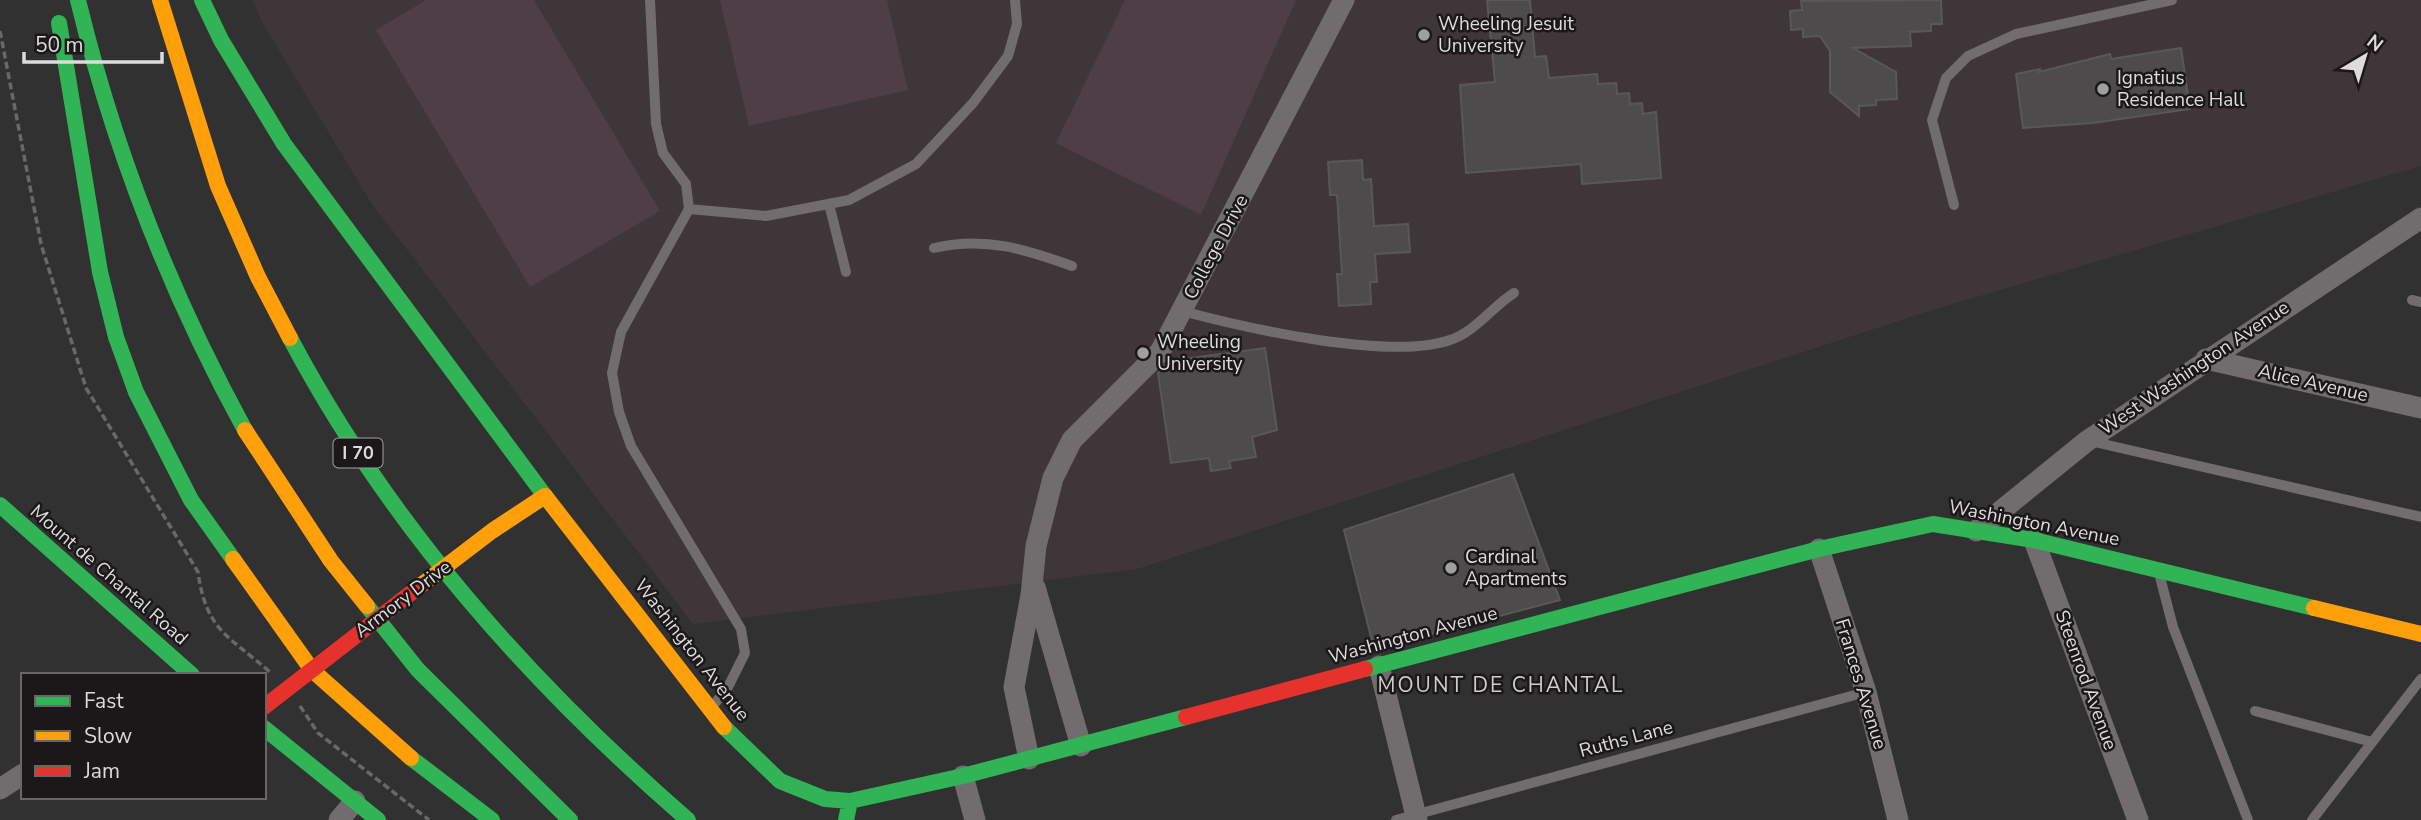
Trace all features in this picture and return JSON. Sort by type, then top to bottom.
[{"type":"main road","points":[[78,0],[94,67],[156,246],[244,428],[331,561],[418,670],[570,820]]},
{"type":"main road","name":"I 70","points":[[160,0],[218,185],[278,314],[373,477],[485,622],[581,726],[688,820]]},
{"type":"main road","name":"Washington Avenue","points":[[202,0],[221,40],[284,144],[545,496],[710,710],[725,729],[780,781],[825,799],[850,801],[963,776],[1819,549],[1933,524],[2034,540],[2421,634]]},
{"type":"main road","points":[[55,2],[100,272],[116,337],[136,393],[191,500],[312,670],[413,760],[492,820]]},
{"type":"main road","name":"Armory Drive","points":[[266,705],[492,531],[545,496]]},
{"type":"main road","name":"Mount de Chantal Road","points":[[0,505],[181,672]]},
{"type":"main road","points":[[266,730],[378,820]]},
{"type":"main road","points":[[846,820],[850,801]]},
{"type":"street","name":"College Drive","points":[[1029,758],[1014,687],[1031,595],[1031,575],[1053,478],[1072,440],[1160,352],[1344,0]]},
{"type":"street","name":"West Washington Avenue","points":[[1976,531],[2087,441],[2206,359],[2421,218]]},
{"type":"street","name":"Alice Avenue","points":[[2206,359],[2421,408]]},
{"type":"street","name":"Steenrod Avenue","points":[[2034,540],[2138,820]]},
{"type":"street","name":"Frances Avenue","points":[[1819,549],[1866,692],[1899,820]]},
{"type":"street","points":[[1031,575],[1081,746]]},
{"type":"street","points":[[1379,666],[1409,818]]},
{"type":"street","points":[[0,789],[21,775]]},
{"type":"street","points":[[963,776],[975,820]]},
{"type":"street","points":[[339,820],[355,801]]},
{"type":"lane","points":[[650,0],[656,124],[663,153],[686,184],[689,209],[621,332],[612,373],[619,412],[631,446],[741,629],[745,653],[728,687],[710,710]]},
{"type":"lane","points":[[689,209],[766,216],[849,200],[916,164],[973,103],[1008,56],[1017,24],[1015,0]]},
{"type":"lane","points":[[1954,205],[1932,120],[1946,78],[1968,56],[2016,34],[2172,0]]},
{"type":"lane","points":[[828,204],[846,272]]},
{"type":"lane","points":[[934,248],[961,242],[994,242],[1072,266]]},
{"type":"lane","points":[[1182,311],[1233,325],[1372,346],[1424,347],[1453,340],[1514,293]]},
{"type":"lane","points":[[2087,441],[2421,517]]},
{"type":"lane","points":[[2159,570],[2173,627],[2248,820]]},
{"type":"lane","points":[[2312,820],[2421,679]]},
{"type":"lane","name":"Ruths Lane","points":[[1409,818],[1866,692]]},
{"type":"lane","points":[[2255,710],[2372,742]]},
{"type":"shaded area","name":"Wheeling University","points":[[253,0],[2421,0],[2421,166],[1932,310],[1137,569],[693,624],[370,201],[261,20]]},
{"type":"shaded area","points":[[426,0],[534,0],[660,211],[530,287],[376,30]]},
{"type":"shaded area","points":[[720,0],[887,0],[908,90],[749,126]]},
{"type":"shaded area","points":[[1125,0],[1296,0],[1201,215],[1056,143]]},
{"type":"building","points":[[1487,0],[1530,0],[1535,57],[1546,56],[1549,78],[1597,74],[1598,84],[1616,83],[1617,94],[1629,93],[1630,104],[1642,103],[1643,114],[1656,112],[1661,178],[1582,184],[1581,164],[1466,173],[1460,85],[1495,82]]},
{"type":"building","points":[[1941,0],[1942,24],[1931,24],[1931,31],[1910,32],[1911,46],[1853,48],[1896,72],[1897,99],[1876,100],[1876,105],[1859,106],[1859,116],[1830,92],[1830,51],[1820,36],[1803,37],[1803,29],[1791,30],[1790,11],[1802,10],[1801,1]]},
{"type":"building","name":"Ignatius Residence Hall","points":[[2181,48],[2190,109],[2093,123],[2023,128],[2016,74],[2040,69],[2039,72],[2110,54],[2111,59]]},
{"type":"building","points":[[1362,160],[1363,180],[1371,179],[1374,226],[1408,224],[1410,252],[1375,254],[1377,282],[1370,282],[1371,304],[1339,306],[1337,274],[1342,274],[1337,195],[1330,195],[1328,162]]},
{"type":"building","points":[[1265,348],[1277,430],[1252,437],[1256,457],[1229,461],[1231,468],[1211,471],[1209,458],[1171,463],[1158,373],[1169,361]]},
{"type":"building","name":"Cardinal Apartments","points":[[1513,474],[1560,600],[1374,649],[1344,530]]},
{"type":"traffic: fast","points":[[78,0],[109,111],[147,220],[193,327],[245,430]]},
{"type":"traffic: fast","points":[[202,0],[221,40],[284,144],[545,496]]},
{"type":"traffic: fast","points":[[59,23],[100,272],[116,337],[136,392],[191,500],[233,559]]},
{"type":"traffic: fast","points":[[290,338],[329,407],[372,473],[467,597],[518,656],[573,713],[688,820]]},
{"type":"traffic: fast","points":[[0,505],[190,673]]},
{"type":"traffic: fast","points":[[1365,669],[1819,549],[1933,524],[2034,540],[2314,608]]},
{"type":"traffic: fast","points":[[367,606],[418,670],[570,820]]},
{"type":"traffic: fast","points":[[724,727],[780,781],[825,799],[850,801],[963,776],[1186,717]]},
{"type":"traffic: fast","points":[[266,730],[378,820]]},
{"type":"traffic: fast","points":[[411,758],[492,820]]},
{"type":"traffic: fast","points":[[846,820],[850,801]]},
{"type":"traffic: slow","points":[[160,0],[218,186],[258,277],[290,338]]},
{"type":"traffic: slow","points":[[245,430],[331,561],[367,606]]},
{"type":"traffic: slow","points":[[420,586],[492,531],[545,496],[724,727]]},
{"type":"traffic: slow","points":[[233,559],[312,670],[411,758]]},
{"type":"traffic: slow","points":[[2314,608],[2421,634]]},
{"type":"traffic: jam","points":[[266,705],[420,586]]},
{"type":"traffic: jam","points":[[1186,717],[1365,669]]},
{"type":"place","name":"Wheeling Jesuit University","points":[[1424,35]]},
{"type":"place","name":"Ignatius Residence Hall","points":[[2103,89]]},
{"type":"place","name":"Wheeling University","points":[[1143,353]]},
{"type":"place","name":"Cardinal Apartments","points":[[1451,568]]},
{"type":"district","name":"MOUNT DE CHANTAL","points":[[1501,685]]}]
